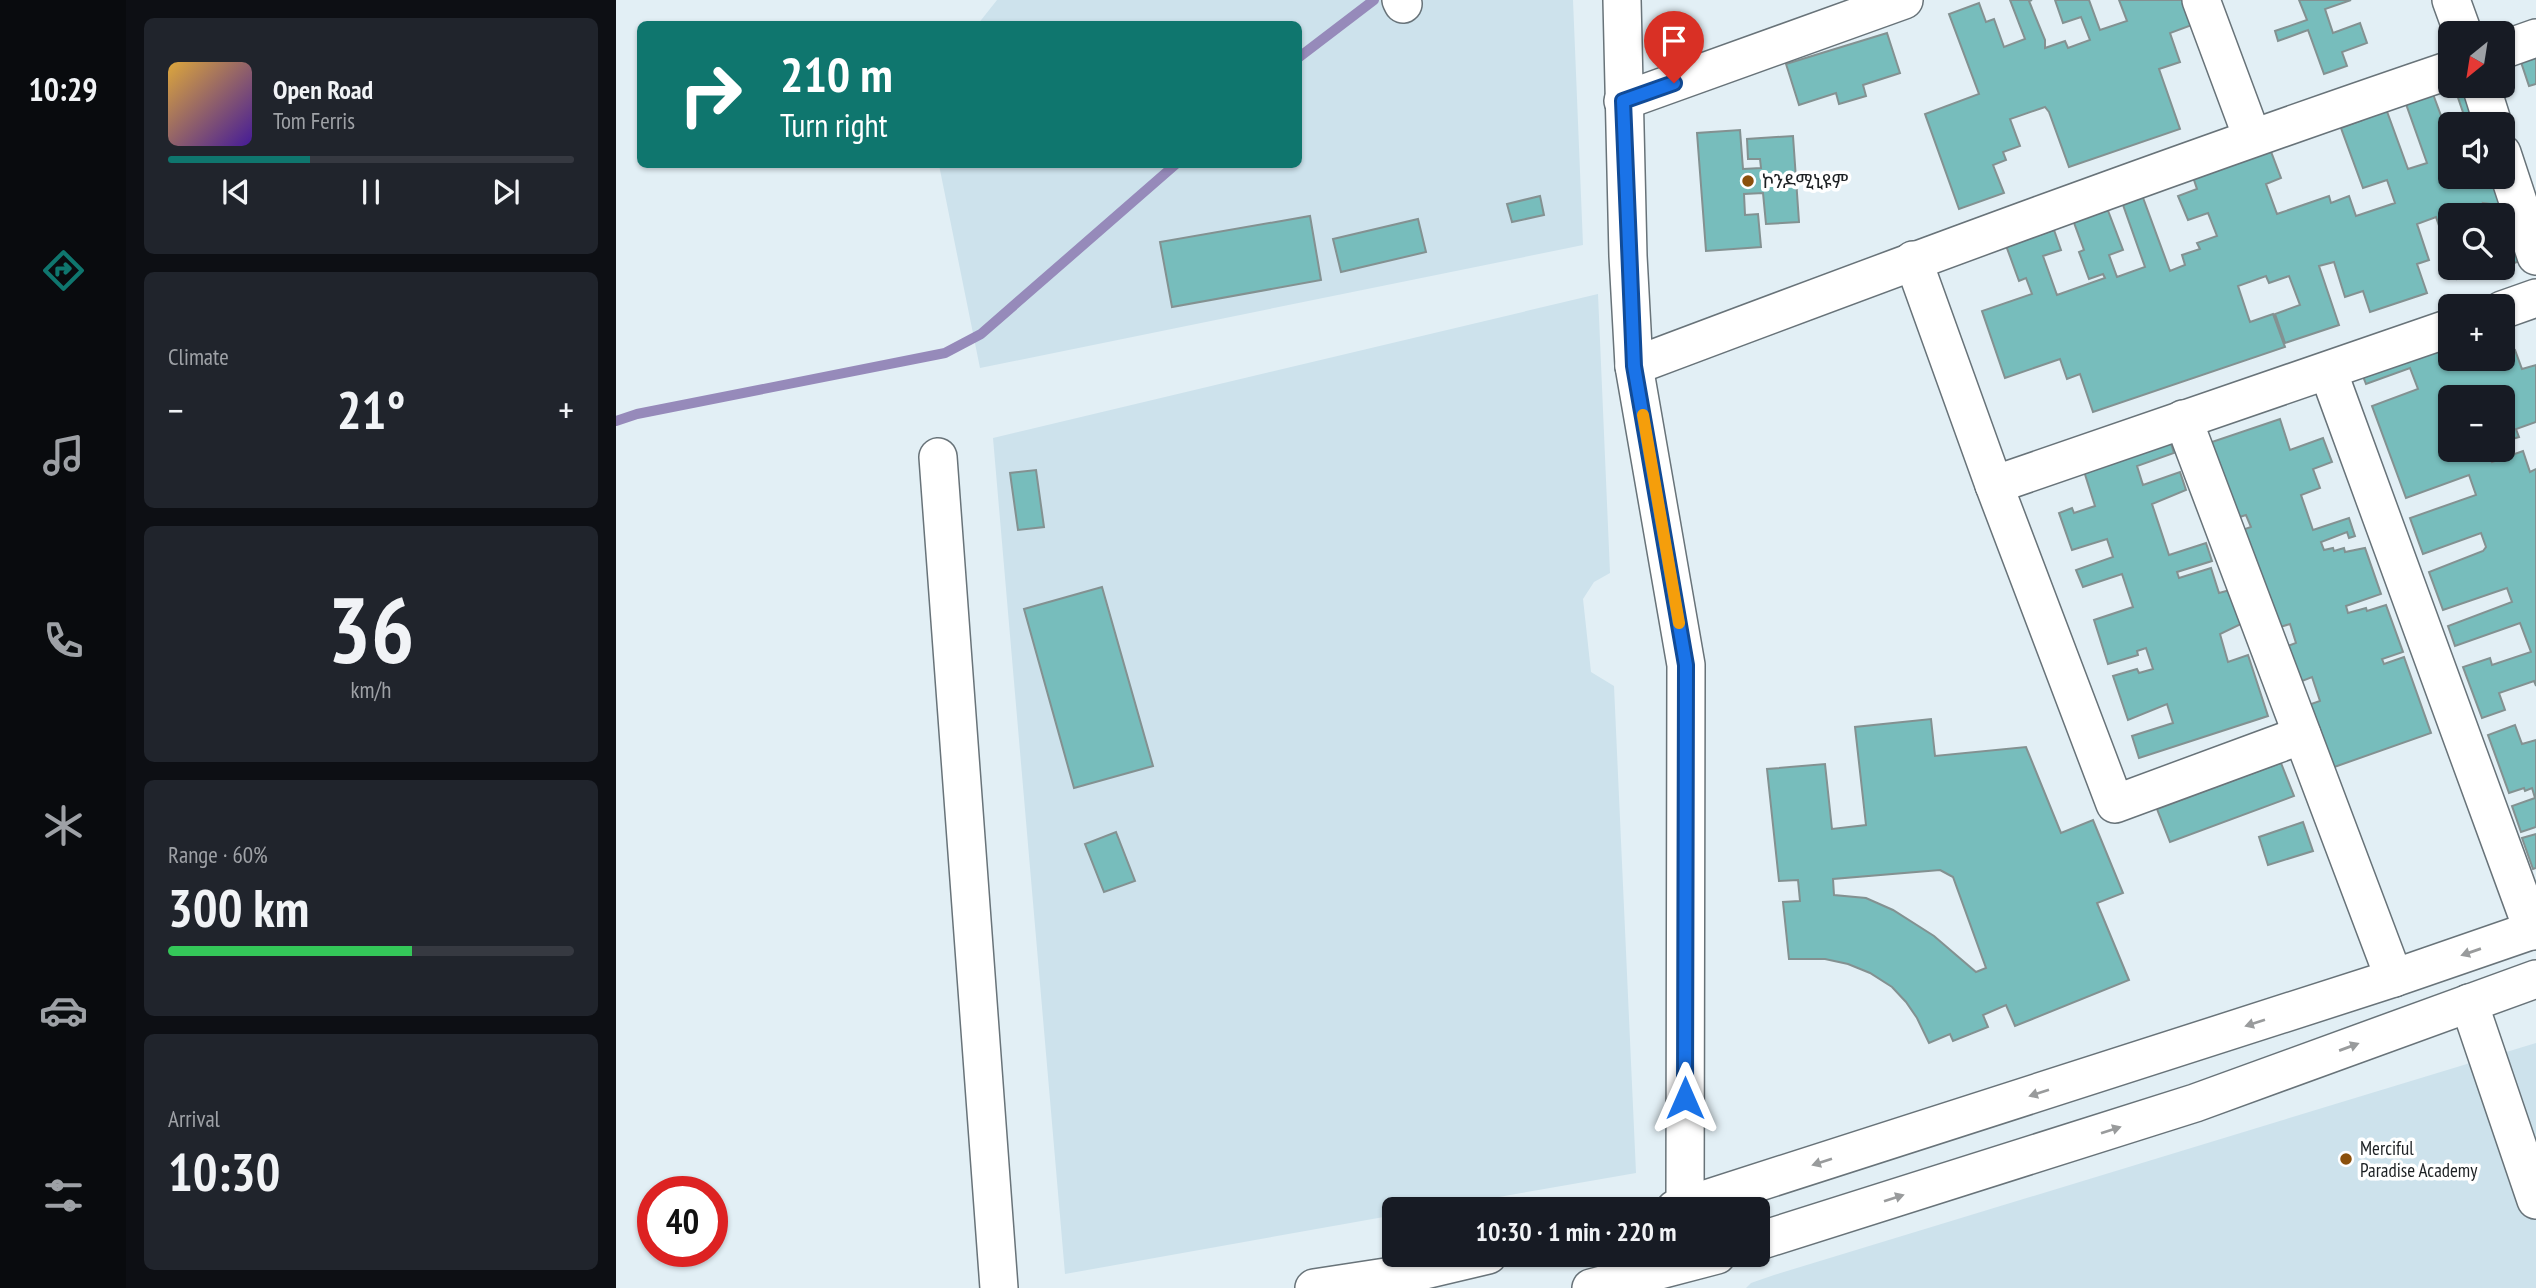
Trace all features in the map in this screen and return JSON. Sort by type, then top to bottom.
[{"type":"street","points":[[1622,0],[1623,101],[1634,366],[1686,665],[1682,1197]]},
{"type":"street","points":[[1623,101],[1903,0]]},
{"type":"street","points":[[2201,0],[2252,137]]},
{"type":"street","points":[[2451,0],[2459,21]]},
{"type":"street","points":[[2515,45],[2536,38]]},
{"type":"street","points":[[1634,366],[1913,260],[2252,137],[2438,74]]},
{"type":"street","points":[[2514,189],[2536,256]]},
{"type":"street","points":[[1913,260],[1994,485],[2115,804],[2302,735]]},
{"type":"street","points":[[2515,305],[2536,298]]},
{"type":"street","points":[[1994,485],[2438,332]]},
{"type":"street","points":[[1716,1197],[2394,978],[2534,930],[2328,371]]},
{"type":"street","points":[[2183,419],[2394,978]]},
{"type":"street","points":[[937,457],[999,1288]]},
{"type":"street","points":[[1770,1238],[2195,1103],[2536,979]]},
{"type":"street","points":[[2469,1003],[2536,1200]]},
{"type":"street","points":[[2177,1048],[2195,1103]]},
{"type":"street","points":[[1314,1288],[1437,1267]]},
{"type":"street","points":[[1591,1288],[1687,1267]]},
{"type":"shaded area","points":[[997,0],[1573,0],[1583,245],[980,368],[940,168],[1302,168],[1302,21],[980,21]]},
{"type":"shaded area","points":[[1598,294],[1610,573],[1594,582],[1583,599],[1591,672],[1614,686],[1636,1173],[1499,1197],[1382,1197],[1382,1217],[1065,1274],[993,438]]},
{"type":"shaded area","name":"Merciful Paradise Academy","points":[[2536,1043],[2536,1288],[1746,1288],[1751,1283],[1774,1275]]},
{"type":"building","points":[[2010,0],[2032,0],[2029,1],[2045,40],[2045,48],[2065,41],[2068,48],[2090,40],[2081,17],[2063,23],[2055,0],[2089,0],[2100,30],[2127,21],[2119,0],[2184,0],[2192,25],[2170,33],[2180,62],[2159,69],[2180,129],[2069,167],[2045,107],[2010,119],[2020,146],[2003,152],[2006,160],[1993,165],[2004,193],[1959,209],[1925,114],[1979,94],[1949,14],[1979,3],[1986,22],[1994,19],[2004,47],[2025,39]]},
{"type":"building","points":[[2299,0],[2351,0],[2325,9],[2333,33],[2360,23],[2367,43],[2342,52],[2347,66],[2324,74],[2308,30],[2278,41],[2275,31],[2307,20]]},
{"type":"building","points":[[1887,33],[1900,73],[1863,85],[1866,96],[1839,104],[1836,93],[1799,105],[1786,64]]},
{"type":"building","points":[[2536,53],[2536,84],[2529,86],[2520,59]]},
{"type":"building","points":[[2433,94],[2440,112],[2438,189],[2507,189],[2513,203],[2438,203],[2438,223],[2436,217],[2417,224],[2429,260],[2417,264],[2427,293],[2370,312],[2363,291],[2345,297],[2334,262],[2319,266],[2339,325],[2285,343],[2275,314],[2300,305],[2289,276],[2269,283],[2266,276],[2238,286],[2250,322],[2273,314],[2285,347],[2093,412],[2080,374],[2067,379],[2060,359],[2005,378],[1982,311],[2032,294],[2026,278],[2019,281],[2004,240],[2033,230],[2036,236],[2054,230],[2061,250],[2043,256],[2057,295],[2105,278],[2103,274],[2089,279],[2079,252],[2084,250],[2073,220],[2107,208],[2123,250],[2109,255],[2117,277],[2145,267],[2122,202],[2142,195],[2170,271],[2185,265],[2182,255],[2200,249],[2197,243],[2217,236],[2208,213],[2188,220],[2178,196],[2197,189],[2193,177],[2270,149],[2281,178],[2266,184],[2277,214],[2329,196],[2331,203],[2349,196],[2356,216],[2395,203],[2387,180],[2363,188],[2341,128],[2363,120],[2361,115],[2385,106],[2408,169],[2427,163],[2406,104]]},
{"type":"building","points":[[2458,98],[2480,98],[2485,112],[2463,112]]},
{"type":"building","name":"ኮንዶሚኒዩም","points":[[1740,130],[1743,169],[1761,168],[1760,159],[1748,159],[1747,139],[1793,136],[1799,222],[1766,224],[1763,193],[1744,194],[1745,215],[1758,214],[1761,247],[1706,251],[1697,133]]},
{"type":"building","points":[[1540,196],[1544,215],[1512,222],[1507,204]]},
{"type":"building","points":[[2515,207],[2536,256],[2515,263]]},
{"type":"building","points":[[1310,216],[1321,280],[1172,307],[1160,242]]},
{"type":"building","points":[[1418,219],[1426,252],[1341,272],[1333,239]]},
{"type":"building","points":[[2438,343],[2438,371],[2515,371],[2515,350],[2522,369],[2536,365],[2536,422],[2516,429],[2519,437],[2515,438],[2515,385],[2438,385],[2438,462],[2515,462],[2515,454],[2523,451],[2530,472],[2536,469],[2536,686],[2534,681],[2499,693],[2505,710],[2482,718],[2463,667],[2490,658],[2492,665],[2531,652],[2520,623],[2455,646],[2448,626],[2512,602],[2507,588],[2443,610],[2429,572],[2483,551],[2486,547],[2481,533],[2423,554],[2410,518],[2476,495],[2469,475],[2406,498],[2372,406],[2418,389],[2410,368],[2366,384],[2361,371]]},
{"type":"building","points":[[2280,419],[2290,450],[2323,438],[2332,462],[2313,469],[2320,488],[2301,495],[2313,530],[2349,518],[2355,536],[2349,538],[2347,532],[2321,542],[2324,550],[2344,548],[2345,552],[2365,548],[2381,594],[2346,606],[2348,613],[2386,605],[2403,652],[2382,659],[2384,664],[2404,657],[2431,733],[2303,778],[2300,708],[2320,701],[2312,677],[2297,683],[2285,647],[2296,643],[2290,624],[2280,627],[2231,534],[2251,527],[2246,515],[2233,519],[2194,448]]},
{"type":"building","points":[[2169,437],[2174,453],[2137,466],[2143,485],[2180,472],[2186,490],[2152,504],[2169,555],[2206,543],[2212,561],[2177,572],[2179,578],[2211,568],[2219,593],[2230,590],[2241,624],[2220,634],[2228,662],[2248,655],[2268,716],[2139,758],[2132,736],[2173,723],[2167,704],[2128,720],[2113,676],[2137,669],[2139,673],[2153,669],[2146,648],[2137,651],[2138,655],[2108,664],[2094,620],[2133,607],[2122,574],[2083,587],[2076,570],[2113,557],[2107,539],[2072,550],[2059,513],[2072,508],[2074,513],[2095,506],[2082,465]]},
{"type":"building","points":[[1036,470],[1044,527],[1018,530],[1010,473]]},
{"type":"building","points":[[1102,587],[1153,766],[1074,788],[1024,609]]},
{"type":"building","points":[[1931,719],[1935,756],[2026,747],[2061,833],[2093,820],[2123,893],[2097,903],[2129,980],[2015,1026],[2006,1005],[1983,1015],[1988,1027],[1953,1041],[1950,1034],[1929,1043],[1906,1002],[1892,987],[1870,973],[1825,959],[1789,959],[1783,902],[1800,901],[1798,880],[1779,881],[1767,769],[1825,764],[1832,829],[1866,825],[1855,727]],"holes":[[[1940,870],[1953,877],[1986,968],[1976,972],[1934,936],[1893,910],[1866,898],[1834,895],[1833,879]]]},
{"type":"building","points":[[2515,725],[2522,744],[2536,740],[2536,827],[2521,832],[2512,806],[2535,798],[2532,788],[2509,793],[2488,735]]},
{"type":"building","points":[[2281,763],[2294,796],[2170,842],[2157,809]]},
{"type":"building","points":[[2303,822],[2313,851],[2268,865],[2259,837]]},
{"type":"building","points":[[1116,832],[1135,881],[1104,892],[1085,844]]},
{"type":"building","points":[[2536,834],[2536,868],[2533,869],[2522,838]]},
{"type":"waterway","points":[[1302,55],[1374,0]]},
{"type":"waterway","points":[[616,421],[637,414],[945,353],[981,334],[1171,168]]},
{"type":"slow traffic","points":[[1643,415],[1679,623]]},
{"type":"place","name":"ኮንዶሚኒዩም","points":[[1748,181]]},
{"type":"place","name":"Merciful Paradise Academy","points":[[2346,1159]]},
{"type":"route","points":[[1674,83],[1623,101],[1634,366],[1686,665],[1685,1098]]}]
